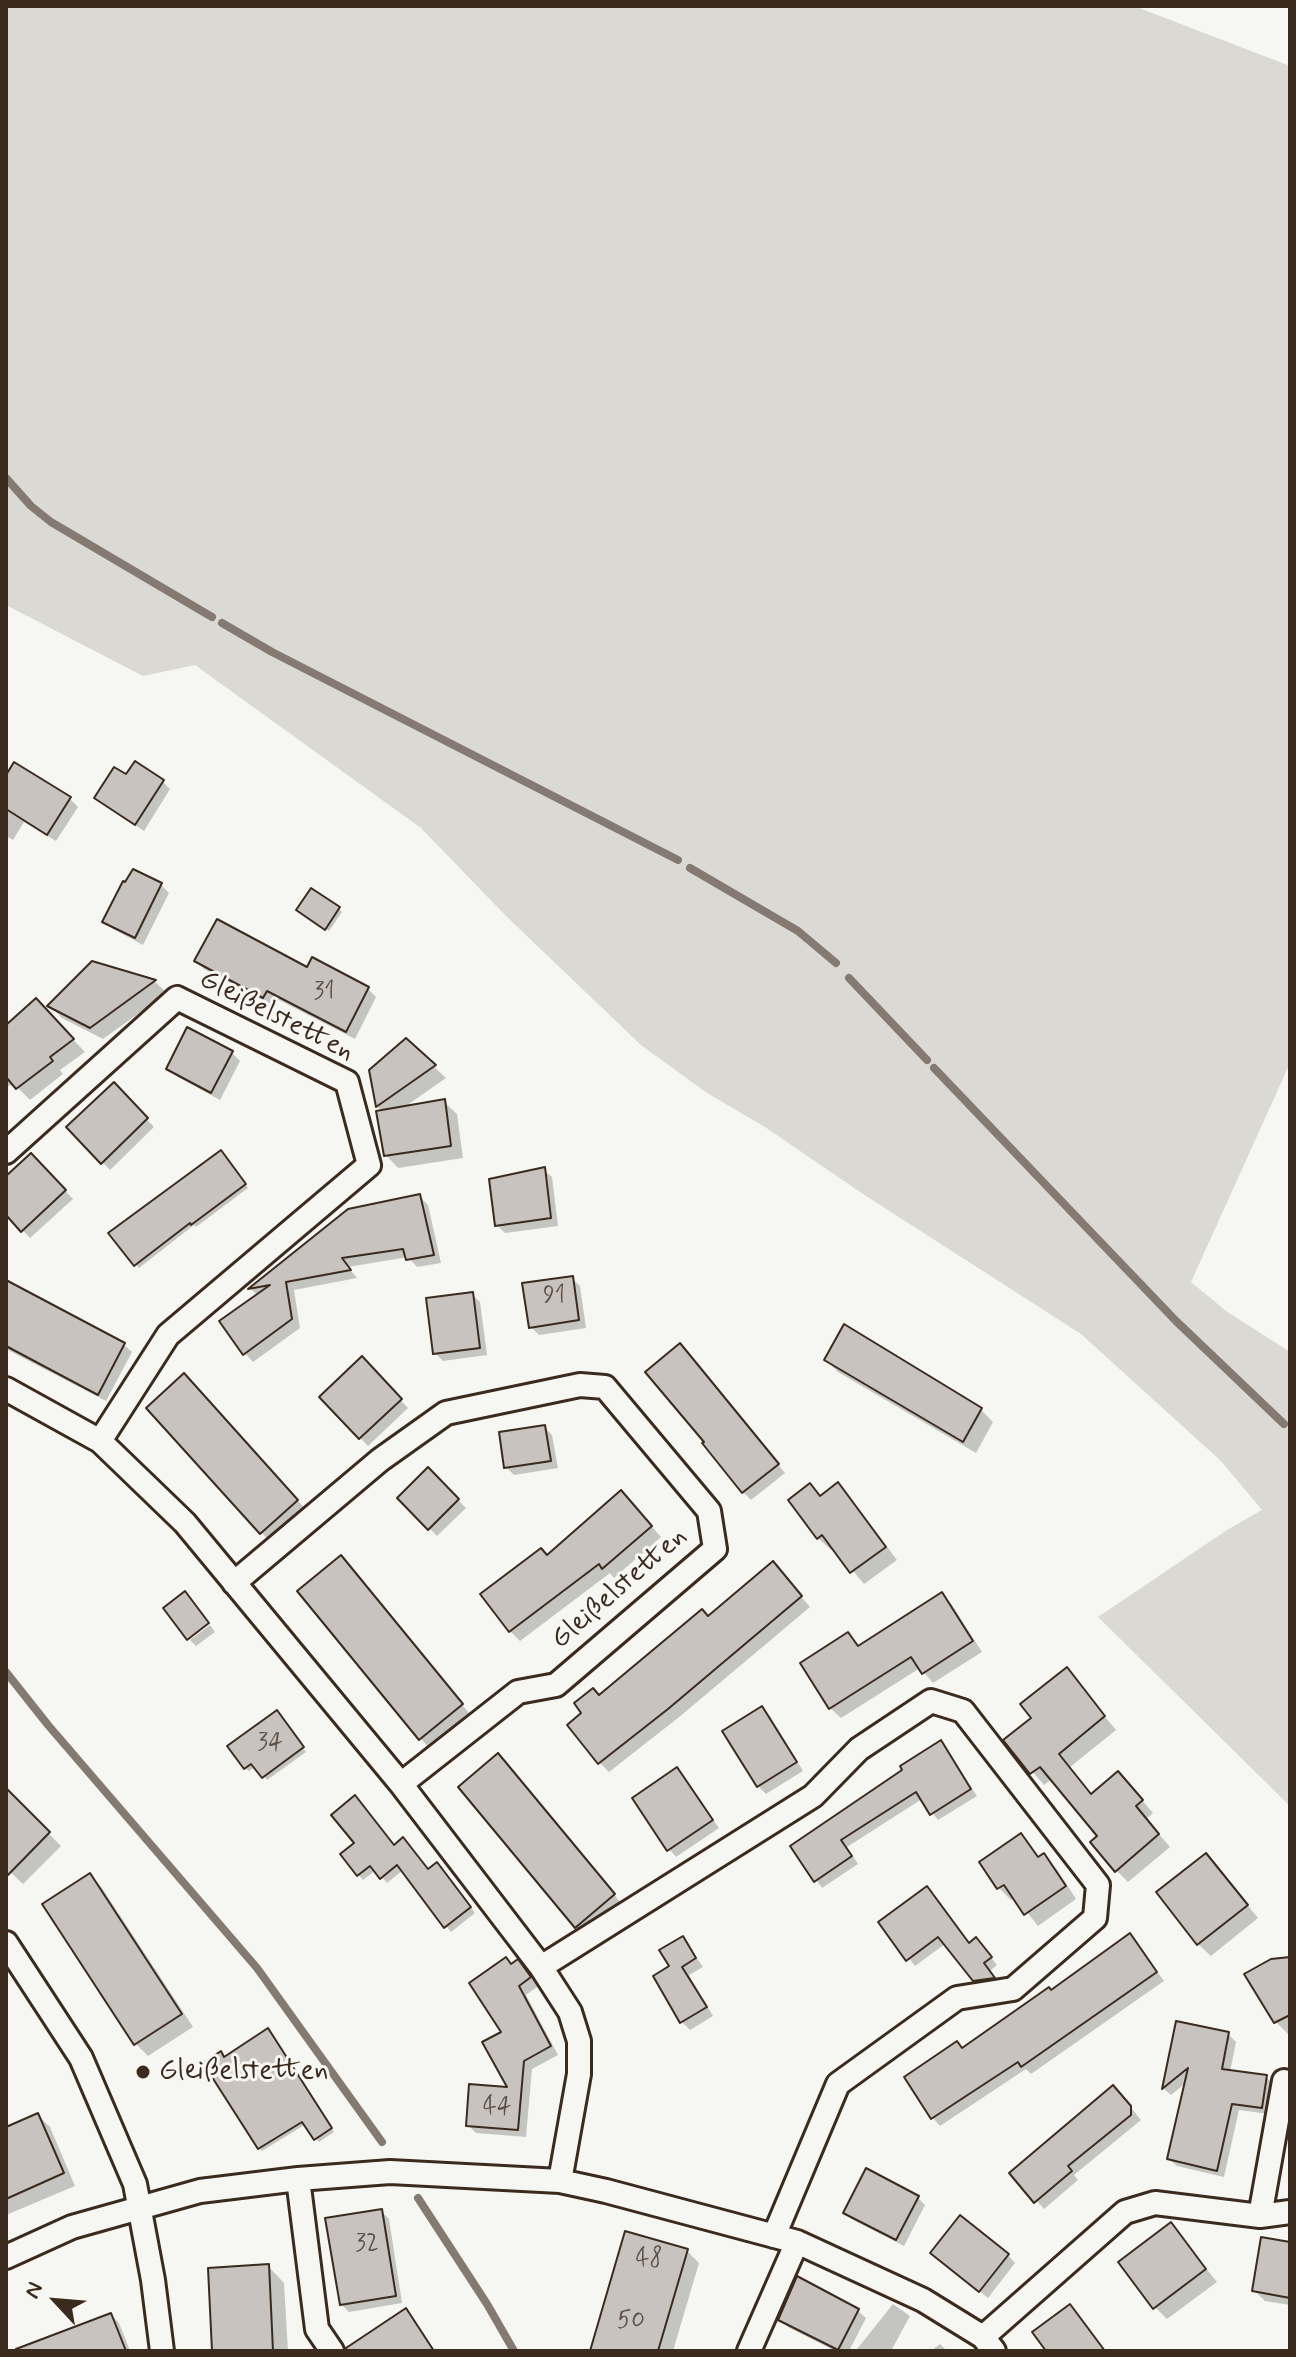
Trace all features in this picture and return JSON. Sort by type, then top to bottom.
[{"type":"street","name":"Gleißelstetten","points":[[6,1152],[177,998],[347,1082],[369,1165],[168,1335],[100,1441]]},
{"type":"street","name":"Gleißelstetten","points":[[234,1583],[380,1460],[446,1413],[580,1385],[605,1387],[709,1511],[715,1549],[556,1685],[518,1692],[401,1784]]},
{"type":"street","points":[[6,1389],[100,1441],[185,1523],[401,1784],[541,1967],[570,2012],[579,2041],[579,2074],[560,2181]]},
{"type":"street","points":[[541,1967],[813,1796],[859,1749],[931,1701],[963,1711],[1098,1885],[1095,1918],[1013,1989],[957,1998],[838,2084],[774,2236]]},
{"type":"street","points":[[6,1943],[81,2058],[120,2146],[141,2207],[162,2351]]},
{"type":"street","points":[[1260,2216],[1284,2081]]},
{"type":"street","points":[[6,2257],[72,2227],[200,2191],[390,2172],[560,2181],[797,2242],[923,2300],[988,2344],[1125,2212],[1155,2203],[1260,2216],[1290,2212]]},
{"type":"street","points":[[298,2179],[317,2329],[332,2351]]},
{"type":"street","points":[[749,2351],[797,2242]]},
{"type":"shaded area","points":[[6,6],[1134,6],[1290,66],[1290,1063],[1191,1282],[1226,1311],[1290,1352],[1290,1806],[1098,1617],[1262,1510],[1221,1461],[1081,1334],[765,1127],[707,1093],[641,1045],[507,917],[421,828],[195,665],[143,676],[6,605]]},
{"type":"building","points":[[135,761],[164,780],[135,825],[94,798],[114,767],[126,774]]},
{"type":"building","points":[[14,762],[71,797],[47,835],[6,809],[6,775]]},
{"type":"building","points":[[133,869],[162,883],[135,938],[102,922],[123,881]]},
{"type":"building","points":[[311,888],[340,907],[325,930],[296,910]]},
{"type":"building","points":[[217,919],[307,967],[312,957],[369,987],[346,1032],[267,991],[263,998],[194,961]]},
{"type":"building","points":[[92,961],[156,980],[90,1028],[47,1006]]},
{"type":"building","points":[[36,998],[74,1039],[50,1057],[53,1061],[16,1089],[6,1077],[6,1025]]},
{"type":"building","points":[[187,1027],[233,1051],[211,1093],[166,1069]]},
{"type":"building","points":[[406,1038],[436,1065],[376,1107],[369,1070]]},
{"type":"building","points":[[114,1082],[148,1118],[101,1164],[66,1127]]},
{"type":"building","points":[[445,1099],[451,1146],[384,1156],[376,1111]]},
{"type":"building","points":[[221,1150],[246,1184],[134,1266],[108,1233]]},
{"type":"building","points":[[31,1153],[66,1190],[21,1232],[6,1215],[6,1176]]},
{"type":"building","points":[[545,1167],[551,1218],[495,1226],[489,1179]]},
{"type":"building","points":[[420,1194],[434,1255],[406,1260],[403,1249],[342,1258],[351,1270],[286,1282],[292,1319],[243,1355],[219,1321],[270,1285],[248,1289],[348,1209]]},
{"type":"building","points":[[573,1276],[579,1320],[529,1328],[522,1283]]},
{"type":"building","points":[[6,1280],[125,1343],[98,1395],[6,1346]]},
{"type":"building","points":[[473,1292],[480,1348],[433,1354],[426,1298]]},
{"type":"building","points":[[844,1324],[982,1408],[963,1442],[824,1360]]},
{"type":"building","points":[[680,1343],[779,1464],[742,1493],[645,1372]]},
{"type":"building","points":[[362,1356],[402,1399],[359,1439],[319,1397]]},
{"type":"building","points":[[184,1373],[298,1500],[260,1534],[146,1408]]},
{"type":"building","points":[[545,1425],[551,1461],[504,1468],[499,1432]]},
{"type":"building","points":[[428,1467],[459,1499],[428,1530],[397,1498]]},
{"type":"building","points":[[838,1482],[886,1547],[850,1573],[822,1535],[817,1539],[788,1500],[810,1483],[820,1496]]},
{"type":"building","points":[[621,1490],[652,1526],[602,1569],[599,1564],[509,1632],[480,1594],[541,1548],[547,1555]]},
{"type":"building","points":[[341,1555],[463,1704],[419,1740],[297,1591]]},
{"type":"building","points":[[773,1561],[802,1596],[598,1764],[567,1725],[581,1713],[574,1703],[593,1688],[599,1695],[702,1609],[708,1616]]},
{"type":"building","points":[[185,1591],[209,1623],[187,1640],[163,1608]]},
{"type":"building","points":[[942,1592],[973,1641],[922,1674],[911,1657],[829,1709],[800,1663],[848,1632],[858,1646]]},
{"type":"building","points":[[1067,1667],[1105,1716],[1059,1754],[1091,1794],[1118,1771],[1143,1800],[1136,1806],[1159,1834],[1115,1872],[1090,1842],[1097,1836],[1040,1767],[1030,1774],[1003,1740],[1031,1718],[1020,1704]]},
{"type":"building","points":[[762,1706],[797,1762],[757,1787],[722,1731]]},
{"type":"building","points":[[277,1710],[304,1747],[262,1778],[251,1764],[244,1769],[227,1746]]},
{"type":"building","points":[[941,1740],[971,1789],[930,1815],[916,1792],[841,1840],[852,1856],[814,1882],[790,1846]]},
{"type":"building","points":[[498,1753],[615,1894],[575,1928],[458,1787]]},
{"type":"building","points":[[677,1767],[713,1820],[667,1851],[632,1798]]},
{"type":"building","points":[[6,1788],[50,1832],[6,1877]]},
{"type":"building","points":[[355,1795],[394,1845],[403,1837],[428,1869],[437,1862],[471,1907],[444,1928],[397,1865],[380,1879],[370,1866],[357,1876],[340,1854],[354,1843],[331,1815]]},
{"type":"building","points":[[1021,1833],[1038,1857],[1044,1853],[1066,1886],[1024,1915],[1004,1885],[997,1889],[979,1862]]},
{"type":"building","points":[[1206,1853],[1248,1905],[1197,1945],[1156,1892]]},
{"type":"building","points":[[90,1873],[182,2014],[134,2045],[42,1904]]},
{"type":"building","points":[[927,1886],[969,1943],[976,1937],[992,1957],[984,1963],[995,1978],[973,1981],[938,1937],[906,1961],[878,1922]]},
{"type":"building","points":[[1130,1933],[1157,1972],[1021,2067],[1018,2062],[931,2119],[904,2077],[957,2041],[962,2048],[1049,1987],[1051,1990]]},
{"type":"building","points":[[683,1936],[696,1958],[682,1967],[707,2007],[680,2023],[653,1976],[669,1966],[659,1950]]},
{"type":"building","points":[[506,1957],[511,1964],[518,1959],[531,1977],[519,1986],[551,2046],[524,2061],[518,2130],[466,2126],[469,2084],[507,2087],[482,2042],[501,2032],[469,1983]]},
{"type":"building","points":[[1290,1957],[1290,2015],[1274,2023],[1244,1974],[1271,1959]]},
{"type":"building","points":[[1176,2021],[1229,2032],[1222,2069],[1267,2075],[1262,2108],[1232,2104],[1217,2171],[1167,2159],[1188,2068],[1162,2089]]},
{"type":"building","points":[[268,2028],[332,2128],[314,2140],[302,2122],[258,2149],[203,2063],[221,2051],[224,2057]]},
{"type":"building","points":[[1113,2085],[1131,2106],[1131,2115],[1068,2166],[1072,2171],[1034,2203],[1009,2173]]},
{"type":"building","points":[[38,2113],[64,2173],[6,2199],[6,2127]]},
{"type":"building","points":[[866,2168],[919,2196],[896,2240],[843,2213]]},
{"type":"building","points":[[382,2209],[396,2296],[340,2305],[325,2218]]},
{"type":"building","points":[[960,2215],[1009,2254],[979,2292],[930,2253]]},
{"type":"building","points":[[1171,2222],[1206,2269],[1153,2309],[1118,2262]]},
{"type":"building","points":[[625,2231],[688,2249],[658,2351],[590,2351]]},
{"type":"building","points":[[1261,2237],[1290,2242],[1290,2298],[1252,2291]]},
{"type":"building","points":[[269,2264],[273,2351],[212,2351],[208,2268]]},
{"type":"building","points":[[797,2276],[859,2309],[838,2350],[778,2320]]},
{"type":"building","points":[[1070,2304],[1105,2351],[1046,2351],[1032,2332]]},
{"type":"building","points":[[406,2308],[434,2351],[346,2351],[346,2348]]},
{"type":"building","points":[[111,2313],[126,2351],[16,2349]]},
{"type":"waterway","points":[[6,478],[31,506],[51,522],[212,617]]},
{"type":"waterway","points":[[222,623],[272,652],[678,860]]},
{"type":"waterway","points":[[690,868],[798,931],[836,963]]},
{"type":"waterway","points":[[849,978],[927,1060]]},
{"type":"waterway","points":[[934,1068],[1176,1321],[1284,1424]]},
{"type":"waterway","points":[[6,1672],[257,1968],[382,2142]]},
{"type":"waterway","points":[[418,2198],[514,2351]]},
{"type":"place","name":"Gleißelstetten","points":[[143,2072]]}]
